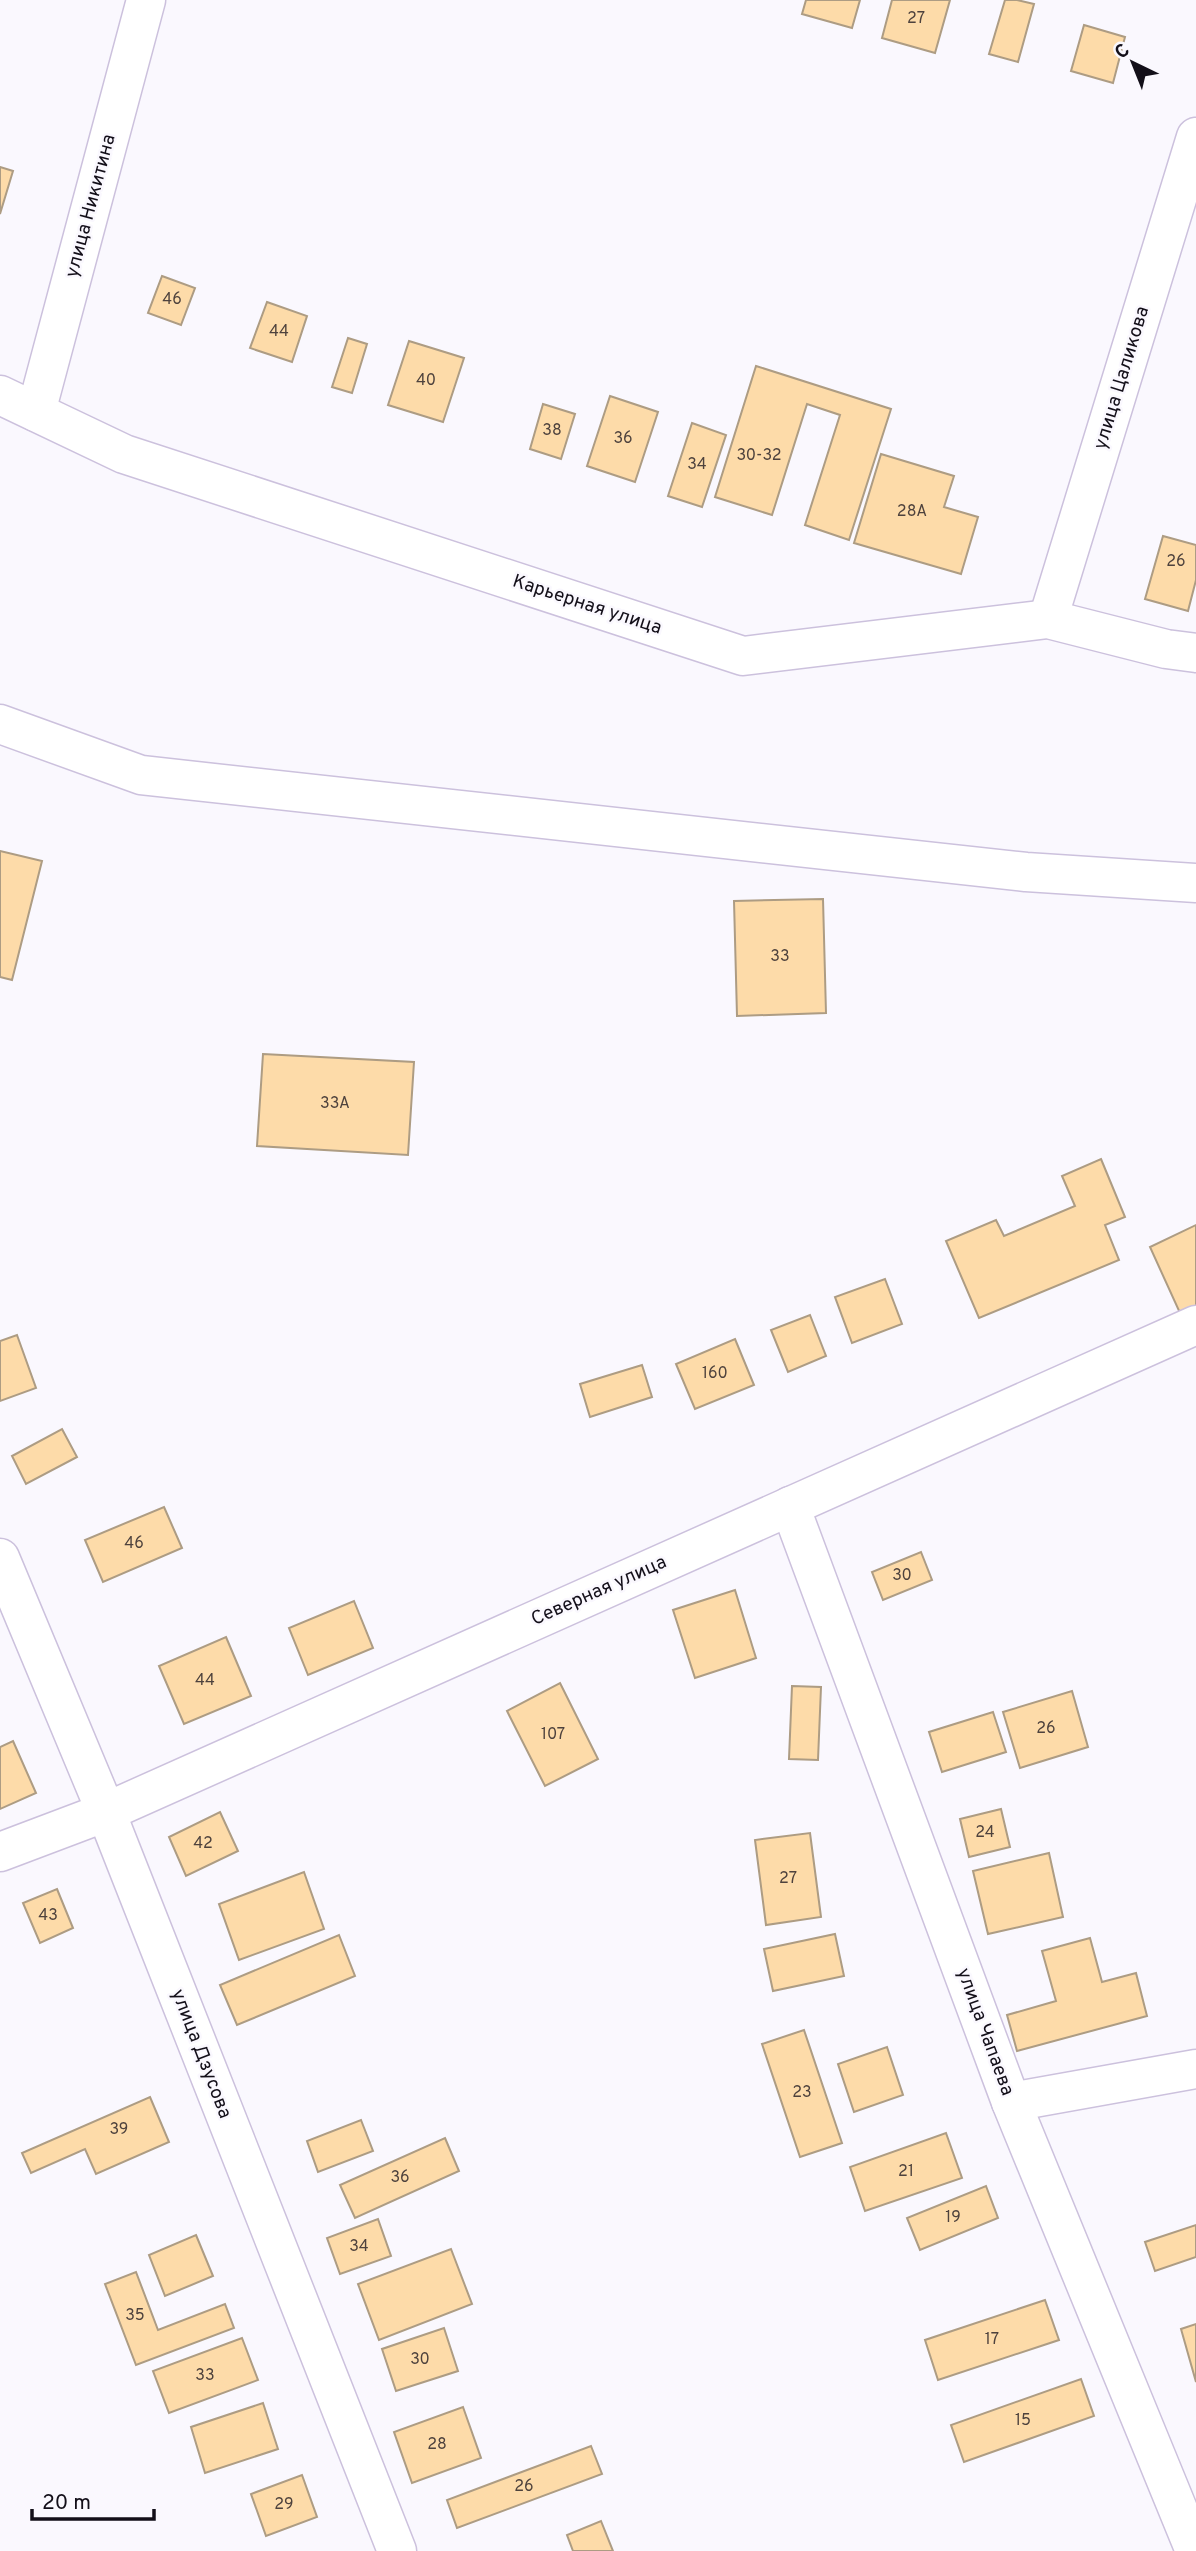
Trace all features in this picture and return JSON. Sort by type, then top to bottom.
[{"type":"street","name":"улица Никитина","points":[[36,412],[146,0]]},
{"type":"street","name":"улица Цаликова","points":[[1048,619],[1196,137]]},
{"type":"street","name":"Карьерная улица","points":[[0,395],[124,454],[743,656],[1048,619],[1166,649],[1196,653]]},
{"type":"street","points":[[0,724],[141,775],[1012,870],[1196,883]]},
{"type":"street","name":"Северная улица","points":[[0,1852],[106,1812],[1196,1325]]},
{"type":"street","name":"улица Чапаева","points":[[790,1506],[1011,2102],[1195,2551]]},
{"type":"street","name":"улица Дзусова","points":[[0,1558],[106,1812],[397,2551]]},
{"type":"street","points":[[1011,2102],[1196,2069]]},
{"type":"building","points":[[806,0],[860,0],[852,28],[802,14]]},
{"type":"building","points":[[892,0],[950,0],[935,53],[882,38]]},
{"type":"building","points":[[1005,0],[1034,4],[1018,62],[989,54]]},
{"type":"building","points":[[1084,25],[1125,37],[1113,83],[1071,71]]},
{"type":"building","points":[[0,167],[13,171],[0,214]]},
{"type":"building","points":[[162,276],[195,288],[181,325],[148,313]]},
{"type":"building","points":[[267,302],[307,316],[292,362],[250,348]]},
{"type":"building","points":[[348,338],[367,344],[352,393],[332,387]]},
{"type":"building","points":[[409,341],[464,358],[443,422],[388,405]]},
{"type":"building","points":[[756,366],[891,409],[849,540],[805,525],[840,415],[807,404],[772,515],[715,497]]},
{"type":"building","points":[[610,396],[658,412],[635,482],[587,466]]},
{"type":"building","points":[[543,404],[575,414],[561,459],[530,449]]},
{"type":"building","points":[[692,423],[726,435],[702,507],[668,496]]},
{"type":"building","points":[[881,454],[954,476],[944,507],[978,517],[961,574],[854,543]]},
{"type":"building","points":[[1163,536],[1196,545],[1196,580],[1188,611],[1145,599]]},
{"type":"building","points":[[0,851],[42,861],[12,980],[0,977]]},
{"type":"building","points":[[823,899],[826,1013],[737,1016],[734,901]]},
{"type":"building","points":[[263,1054],[414,1062],[408,1155],[257,1146]]},
{"type":"building","points":[[1101,1159],[1125,1217],[1105,1225],[1119,1260],[979,1318],[946,1241],[996,1220],[1004,1236],[1075,1206],[1062,1176]]},
{"type":"building","points":[[1196,1225],[1196,1306],[1180,1313],[1150,1247]]},
{"type":"building","points":[[885,1279],[902,1324],[852,1343],[835,1297]]},
{"type":"building","points":[[810,1315],[826,1356],[788,1372],[771,1330]]},
{"type":"building","points":[[17,1335],[36,1388],[0,1401],[0,1341]]},
{"type":"building","points":[[735,1339],[754,1385],[695,1409],[676,1364]]},
{"type":"building","points":[[642,1365],[652,1397],[590,1417],[580,1384]]},
{"type":"building","points":[[62,1429],[77,1457],[26,1484],[12,1456]]},
{"type":"building","points":[[164,1507],[182,1548],[103,1582],[85,1540]]},
{"type":"building","points":[[921,1552],[932,1580],[883,1600],[872,1572]]},
{"type":"building","points":[[735,1590],[756,1658],[695,1678],[673,1610]]},
{"type":"building","points":[[354,1601],[373,1648],[308,1675],[289,1628]]},
{"type":"building","points":[[226,1637],[251,1696],[184,1724],[159,1666]]},
{"type":"building","points":[[560,1683],[598,1759],[545,1786],[507,1711]]},
{"type":"building","points":[[792,1686],[821,1687],[818,1760],[789,1759]]},
{"type":"building","points":[[1072,1691],[1088,1747],[1020,1768],[1003,1712]]},
{"type":"building","points":[[993,1712],[1006,1752],[942,1772],[929,1732]]},
{"type":"building","points":[[13,1741],[36,1793],[0,1809],[0,1747]]},
{"type":"building","points":[[1001,1809],[1010,1847],[969,1857],[960,1819]]},
{"type":"building","points":[[220,1812],[238,1851],[186,1876],[169,1837]]},
{"type":"building","points":[[810,1833],[821,1917],[766,1925],[755,1840]]},
{"type":"building","points":[[1049,1853],[1063,1917],[988,1934],[973,1871]]},
{"type":"building","points":[[304,1872],[324,1929],[239,1960],[219,1904]]},
{"type":"building","points":[[57,1889],[73,1928],[40,1943],[23,1903]]},
{"type":"building","points":[[835,1934],[844,1976],[773,1991],[764,1949]]},
{"type":"building","points":[[339,1935],[355,1976],[237,2025],[220,1985]]},
{"type":"building","points":[[1090,1938],[1102,1982],[1136,1973],[1147,2016],[1017,2051],[1007,2015],[1056,2001],[1042,1951]]},
{"type":"building","points":[[804,2030],[842,2143],[800,2157],[762,2044]]},
{"type":"building","points":[[887,2047],[903,2095],[854,2112],[838,2064]]},
{"type":"building","points":[[150,2097],[169,2142],[96,2174],[85,2149],[31,2173],[22,2153]]},
{"type":"building","points":[[361,2120],[373,2151],[318,2172],[307,2141]]},
{"type":"building","points":[[946,2133],[962,2178],[865,2211],[850,2167]]},
{"type":"building","points":[[445,2138],[459,2171],[355,2218],[340,2185]]},
{"type":"building","points":[[986,2186],[998,2218],[920,2250],[907,2218]]},
{"type":"building","points":[[378,2219],[391,2256],[340,2274],[327,2238]]},
{"type":"building","points":[[1196,2225],[1196,2257],[1155,2271],[1145,2242]]},
{"type":"building","points":[[196,2235],[213,2276],[165,2296],[149,2255]]},
{"type":"building","points":[[451,2249],[472,2304],[379,2340],[358,2284]]},
{"type":"building","points":[[136,2272],[158,2330],[225,2304],[234,2328],[136,2365],[105,2284]]},
{"type":"building","points":[[1045,2300],[1059,2340],[938,2380],[925,2340]]},
{"type":"building","points":[[1196,2324],[1196,2382],[1181,2329]]},
{"type":"building","points":[[444,2328],[458,2371],[396,2391],[382,2349]]},
{"type":"building","points":[[242,2338],[258,2380],[169,2413],[153,2371]]},
{"type":"building","points":[[1081,2379],[1094,2416],[964,2462],[951,2425]]},
{"type":"building","points":[[263,2403],[278,2449],[205,2473],[191,2427]]},
{"type":"building","points":[[463,2407],[481,2458],[412,2483],[394,2432]]},
{"type":"building","points":[[591,2446],[602,2474],[457,2528],[447,2500]]},
{"type":"building","points":[[302,2475],[317,2517],[266,2536],[251,2494]]},
{"type":"building","points":[[601,2521],[613,2551],[573,2551],[567,2535]]}]
